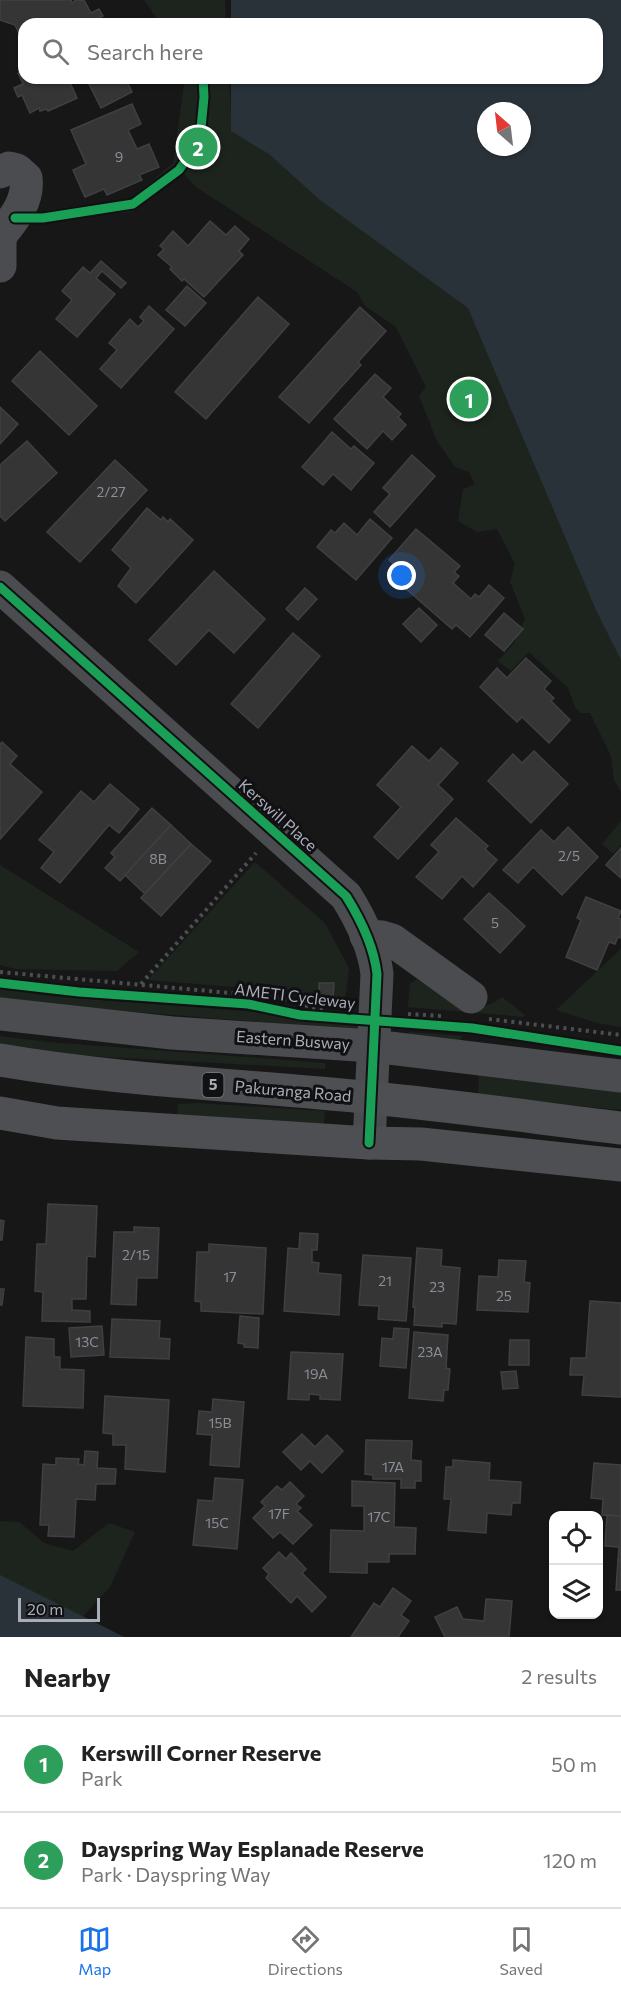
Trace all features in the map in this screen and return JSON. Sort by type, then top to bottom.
[{"type":"main road","name":"Pakuranga Road","points":[[0,1060],[56,1070],[125,1078],[371,1098],[621,1128]]},
{"type":"main road","points":[[0,1113],[57,1123],[369,1143],[421,1144],[621,1165]]},
{"type":"street","points":[[0,172],[9,168],[17,170],[26,178],[27,185],[24,201],[17,215],[0,235],[0,266]]},
{"type":"street","name":"Kerswill Place","points":[[0,587],[346,896],[360,918],[375,955],[377,974],[369,1143]]},
{"type":"street","points":[[366,936],[392,940],[466,1010]]},
{"type":"street","name":"Eastern Busway","points":[[0,1014],[172,1033],[374,1033],[621,1076]]},
{"type":"path","points":[[141,984],[257,853]]},
{"type":"path","points":[[0,972],[274,997],[332,1014]]},
{"type":"path","points":[[408,1014],[466,1010],[621,1035]]},
{"type":"shaded area","points":[[144,0],[225,0],[226,18],[157,18]]},
{"type":"shaded area","points":[[231,0],[621,0],[621,792],[614,780],[611,756],[590,713],[580,713],[575,707],[568,688],[529,652],[511,671],[498,661],[514,643],[525,619],[510,582],[515,564],[497,529],[477,532],[458,521],[463,489],[475,484],[469,472],[455,467],[437,441],[419,396],[426,387],[396,327],[365,306],[357,292],[196,187],[183,173],[132,212],[47,221],[48,210],[131,199],[173,163],[184,84],[229,84],[231,112],[231,84],[603,84],[603,18],[231,18]]},
{"type":"shaded area","points":[[231,0],[621,0],[621,660],[596,610],[468,308],[320,200],[269,154],[231,131],[231,84],[603,84],[603,18],[231,18]]},
{"type":"shaded area","points":[[621,821],[621,845],[613,854],[602,844]]},
{"type":"shaded area","points":[[255,862],[325,923],[349,968],[345,1001],[312,1001],[296,992],[148,980]]},
{"type":"shaded area","points":[[0,865],[139,952],[117,971],[16,969],[0,965]]},
{"type":"shaded area","points":[[621,949],[621,1027],[597,1023],[556,1010]]},
{"type":"shaded area","points":[[417,979],[474,1011],[502,997],[525,1015],[523,1017],[408,1007],[410,984]]},
{"type":"shaded area","points":[[0,988],[49,996],[270,1013],[284,1017],[358,1026],[359,1030],[0,1001]]},
{"type":"shaded area","points":[[409,1032],[462,1036],[461,1041],[408,1037]]},
{"type":"shaded area","points":[[0,1036],[48,1042],[325,1063],[325,1069],[52,1054],[0,1045]]},
{"type":"shaded area","points":[[479,1074],[621,1092],[621,1110],[478,1096]]},
{"type":"shaded area","points":[[198,1103],[325,1111],[324,1124],[177,1117],[178,1104]]},
{"type":"shaded area","points":[[0,1521],[19,1522],[44,1543],[73,1551],[109,1523],[135,1532],[110,1587],[83,1616],[124,1637],[0,1637]]},
{"type":"shaded area","points":[[0,1575],[124,1637],[0,1637]]},
{"type":"building","points":[[0,0],[71,0],[72,3],[76,0],[84,0],[91,13],[99,9],[103,16],[99,18],[18,18],[18,31],[15,25],[0,20]]},
{"type":"building","points":[[23,84],[71,84],[77,98],[48,111],[46,109],[40,111],[39,108],[30,113],[22,95],[18,97],[14,88]]},
{"type":"building","points":[[89,84],[128,84],[132,92],[101,108]]},
{"type":"building","points":[[132,104],[141,124],[128,130],[137,149],[149,144],[159,167],[139,175],[142,180],[107,195],[104,189],[85,197],[73,170],[86,164],[71,130]]},
{"type":"building","points":[[210,221],[226,235],[235,226],[249,239],[239,251],[243,255],[204,297],[184,279],[182,281],[170,269],[172,267],[158,255],[164,249],[160,246],[173,231],[188,246]]},
{"type":"building","points":[[101,261],[126,283],[121,288],[102,271],[96,278],[115,294],[77,337],[56,319],[72,300],[62,291],[83,267],[90,273]]},
{"type":"building","points":[[187,286],[206,303],[185,326],[166,310]]},
{"type":"building","points":[[258,297],[289,324],[206,419],[175,392]]},
{"type":"building","points":[[149,306],[174,329],[121,388],[100,369],[117,350],[109,343],[130,319],[138,327],[144,321],[140,317]]},
{"type":"building","points":[[360,307],[386,331],[358,362],[361,365],[309,423],[279,397]]},
{"type":"building","points":[[40,351],[97,406],[69,435],[12,381]]},
{"type":"building","points":[[375,374],[391,388],[383,397],[401,414],[398,417],[406,425],[392,440],[383,431],[367,449],[334,419]]},
{"type":"building","points":[[0,407],[18,424],[0,444]]},
{"type":"building","points":[[332,432],[351,449],[354,446],[374,463],[351,490],[333,474],[323,485],[302,467]]},
{"type":"building","points":[[27,441],[57,473],[5,521],[0,516],[0,465]]},
{"type":"building","points":[[412,455],[435,476],[390,527],[374,512],[390,494],[383,488]]},
{"type":"building","points":[[115,460],[147,490],[80,562],[47,532]]},
{"type":"building","points":[[147,508],[161,520],[163,517],[168,522],[170,519],[193,540],[136,603],[118,586],[131,568],[112,550]]},
{"type":"building","points":[[370,519],[392,538],[356,580],[317,547],[331,530],[335,533],[344,523],[357,535]]},
{"type":"building","points":[[416,529],[460,566],[454,572],[459,576],[453,583],[471,599],[475,594],[479,597],[489,585],[504,598],[470,637],[456,625],[452,629],[405,588],[412,580],[389,560]]},
{"type":"building","points":[[214,571],[265,619],[234,653],[209,630],[176,665],[149,640]]},
{"type":"building","points":[[305,588],[317,599],[298,620],[286,609]]},
{"type":"building","points":[[419,608],[437,625],[421,642],[403,624]]},
{"type":"building","points":[[504,613],[523,629],[504,651],[485,635]]},
{"type":"building","points":[[293,633],[320,656],[258,728],[231,704]]},
{"type":"building","points":[[526,658],[551,681],[544,689],[554,698],[551,701],[570,720],[549,743],[522,717],[517,722],[480,687],[497,668],[507,678]]},
{"type":"building","points":[[2,742],[17,756],[10,764],[42,792],[0,839],[0,744]]},
{"type":"building","points":[[412,746],[429,761],[441,748],[458,763],[438,785],[453,799],[398,859],[374,837],[401,807],[377,785]]},
{"type":"building","points":[[534,751],[568,784],[531,823],[488,781],[513,754],[522,763]]},
{"type":"building","points":[[110,784],[139,809],[119,833],[109,825],[60,883],[41,868],[54,852],[39,840],[81,791],[94,802]]},
{"type":"building","points":[[152,808],[171,825],[120,881],[105,868],[115,857],[111,853]]},
{"type":"building","points":[[456,818],[488,846],[485,849],[497,860],[473,887],[462,876],[442,899],[416,877],[439,852],[431,845]]},
{"type":"building","points":[[171,825],[191,844],[145,894],[125,875]]},
{"type":"building","points":[[568,827],[598,857],[562,895],[533,867],[518,883],[503,870],[541,830],[554,842]]},
{"type":"building","points":[[191,844],[211,861],[161,916],[141,898]]},
{"type":"building","points":[[621,848],[621,878],[606,865]]},
{"type":"building","points":[[489,893],[525,926],[500,953],[464,919]]},
{"type":"building","points":[[586,897],[621,911],[618,918],[621,919],[621,938],[618,937],[615,944],[609,942],[597,970],[566,957],[581,920],[577,918]]},
{"type":"building","points":[[319,983],[334,983],[333,999],[319,998]]},
{"type":"building","points":[[48,1204],[97,1206],[95,1257],[87,1256],[86,1299],[72,1299],[72,1310],[90,1311],[90,1322],[42,1321],[43,1292],[35,1291],[37,1244],[46,1244]]},
{"type":"building","points":[[0,1220],[4,1221],[2,1240],[0,1240]]},
{"type":"building","points":[[134,1227],[159,1228],[157,1278],[137,1278],[136,1305],[111,1304],[114,1232],[134,1232]]},
{"type":"building","points":[[300,1233],[318,1234],[317,1250],[312,1250],[312,1262],[319,1263],[318,1273],[341,1275],[339,1315],[284,1311],[288,1248],[299,1249]]},
{"type":"building","points":[[209,1244],[266,1248],[263,1314],[201,1311],[201,1302],[195,1301],[197,1252],[209,1252]]},
{"type":"building","points":[[417,1248],[442,1250],[441,1266],[460,1268],[456,1324],[442,1323],[442,1327],[414,1325]]},
{"type":"building","points":[[363,1255],[411,1258],[406,1321],[378,1319],[379,1306],[359,1305]]},
{"type":"building","points":[[499,1260],[526,1261],[524,1282],[530,1283],[528,1312],[477,1310],[479,1276],[498,1277]]},
{"type":"building","points":[[0,1289],[4,1289],[2,1305],[0,1305]]},
{"type":"building","points":[[590,1301],[621,1303],[621,1397],[582,1395],[584,1375],[570,1375],[571,1358],[586,1358]]},
{"type":"building","points":[[240,1316],[259,1318],[258,1348],[244,1347],[244,1344],[238,1343]]},
{"type":"building","points":[[112,1319],[160,1321],[159,1338],[170,1339],[169,1359],[110,1357]]},
{"type":"building","points":[[102,1326],[104,1355],[71,1357],[69,1328]]},
{"type":"building","points":[[394,1328],[409,1329],[406,1368],[380,1366],[382,1338],[393,1339]]},
{"type":"building","points":[[414,1332],[448,1335],[446,1368],[450,1369],[448,1390],[444,1390],[443,1401],[409,1398]]},
{"type":"building","points":[[26,1337],[54,1339],[54,1357],[60,1357],[60,1369],[84,1370],[83,1408],[23,1406]]},
{"type":"building","points":[[510,1340],[529,1340],[529,1365],[509,1365]]},
{"type":"building","points":[[291,1352],[343,1354],[340,1400],[320,1399],[320,1395],[309,1394],[309,1400],[288,1399]]},
{"type":"building","points":[[516,1371],[518,1388],[503,1389],[501,1372]]},
{"type":"building","points":[[105,1396],[169,1400],[165,1472],[125,1469],[126,1445],[113,1445],[113,1434],[103,1433]]},
{"type":"building","points":[[213,1399],[244,1402],[239,1467],[210,1465],[212,1435],[197,1434],[199,1411],[212,1412]]},
{"type":"building","points":[[302,1434],[315,1447],[327,1435],[343,1451],[322,1473],[310,1461],[301,1470],[283,1452]]},
{"type":"building","points":[[366,1440],[412,1441],[411,1460],[421,1461],[421,1481],[415,1481],[415,1488],[401,1488],[401,1479],[373,1479],[373,1475],[365,1474]]},
{"type":"building","points":[[85,1451],[98,1452],[97,1468],[116,1469],[115,1484],[96,1484],[95,1500],[76,1499],[74,1537],[48,1536],[49,1525],[40,1525],[43,1464],[56,1465],[56,1458],[79,1459],[78,1464],[84,1465]]},
{"type":"building","points":[[453,1460],[490,1463],[489,1480],[521,1482],[520,1503],[512,1503],[511,1515],[487,1513],[486,1533],[448,1530],[451,1499],[444,1499],[446,1467],[453,1467]]},
{"type":"building","points":[[594,1463],[621,1465],[621,1516],[603,1515],[603,1499],[591,1498]]},
{"type":"building","points":[[215,1478],[243,1480],[237,1549],[193,1545],[198,1500],[213,1501]]},
{"type":"building","points":[[352,1481],[395,1483],[394,1527],[416,1528],[415,1554],[389,1554],[389,1562],[367,1562],[367,1573],[330,1572],[331,1530],[364,1531],[364,1506],[352,1506]]},
{"type":"building","points":[[290,1482],[304,1496],[296,1504],[301,1508],[297,1511],[312,1525],[293,1544],[280,1532],[273,1538],[253,1518],[265,1506],[261,1502],[277,1486],[282,1490]]},
{"type":"building","points":[[607,1515],[621,1516],[621,1560],[618,1560],[619,1547],[605,1546]]},
{"type":"building","points":[[279,1552],[286,1559],[291,1553],[306,1569],[302,1573],[326,1597],[312,1612],[297,1596],[291,1603],[266,1578],[269,1574],[263,1568]]},
{"type":"building","points":[[618,1560],[621,1560],[621,1590],[616,1590]]},
{"type":"building","points":[[393,1588],[411,1601],[401,1615],[409,1621],[398,1637],[351,1637],[374,1603],[380,1607]]},
{"type":"building","points":[[486,1599],[512,1601],[509,1637],[445,1637],[435,1617],[457,1607],[463,1619],[484,1621]]},
{"type":"cycle path","points":[[15,218],[43,218],[133,204],[179,170],[200,139],[203,84]]},
{"type":"cycle path","points":[[0,587],[346,896],[366,934],[377,974],[369,1143]]},
{"type":"cycle path","name":"AMETI Cycleway","points":[[0,983],[79,992],[248,1004],[300,1015],[472,1028],[621,1051]]},
{"type":"place","name":"Dayspring Way Esplanade Reserve","points":[[198,147]]},
{"type":"place","name":"Kerswill Corner Reserve","points":[[469,399]]}]
